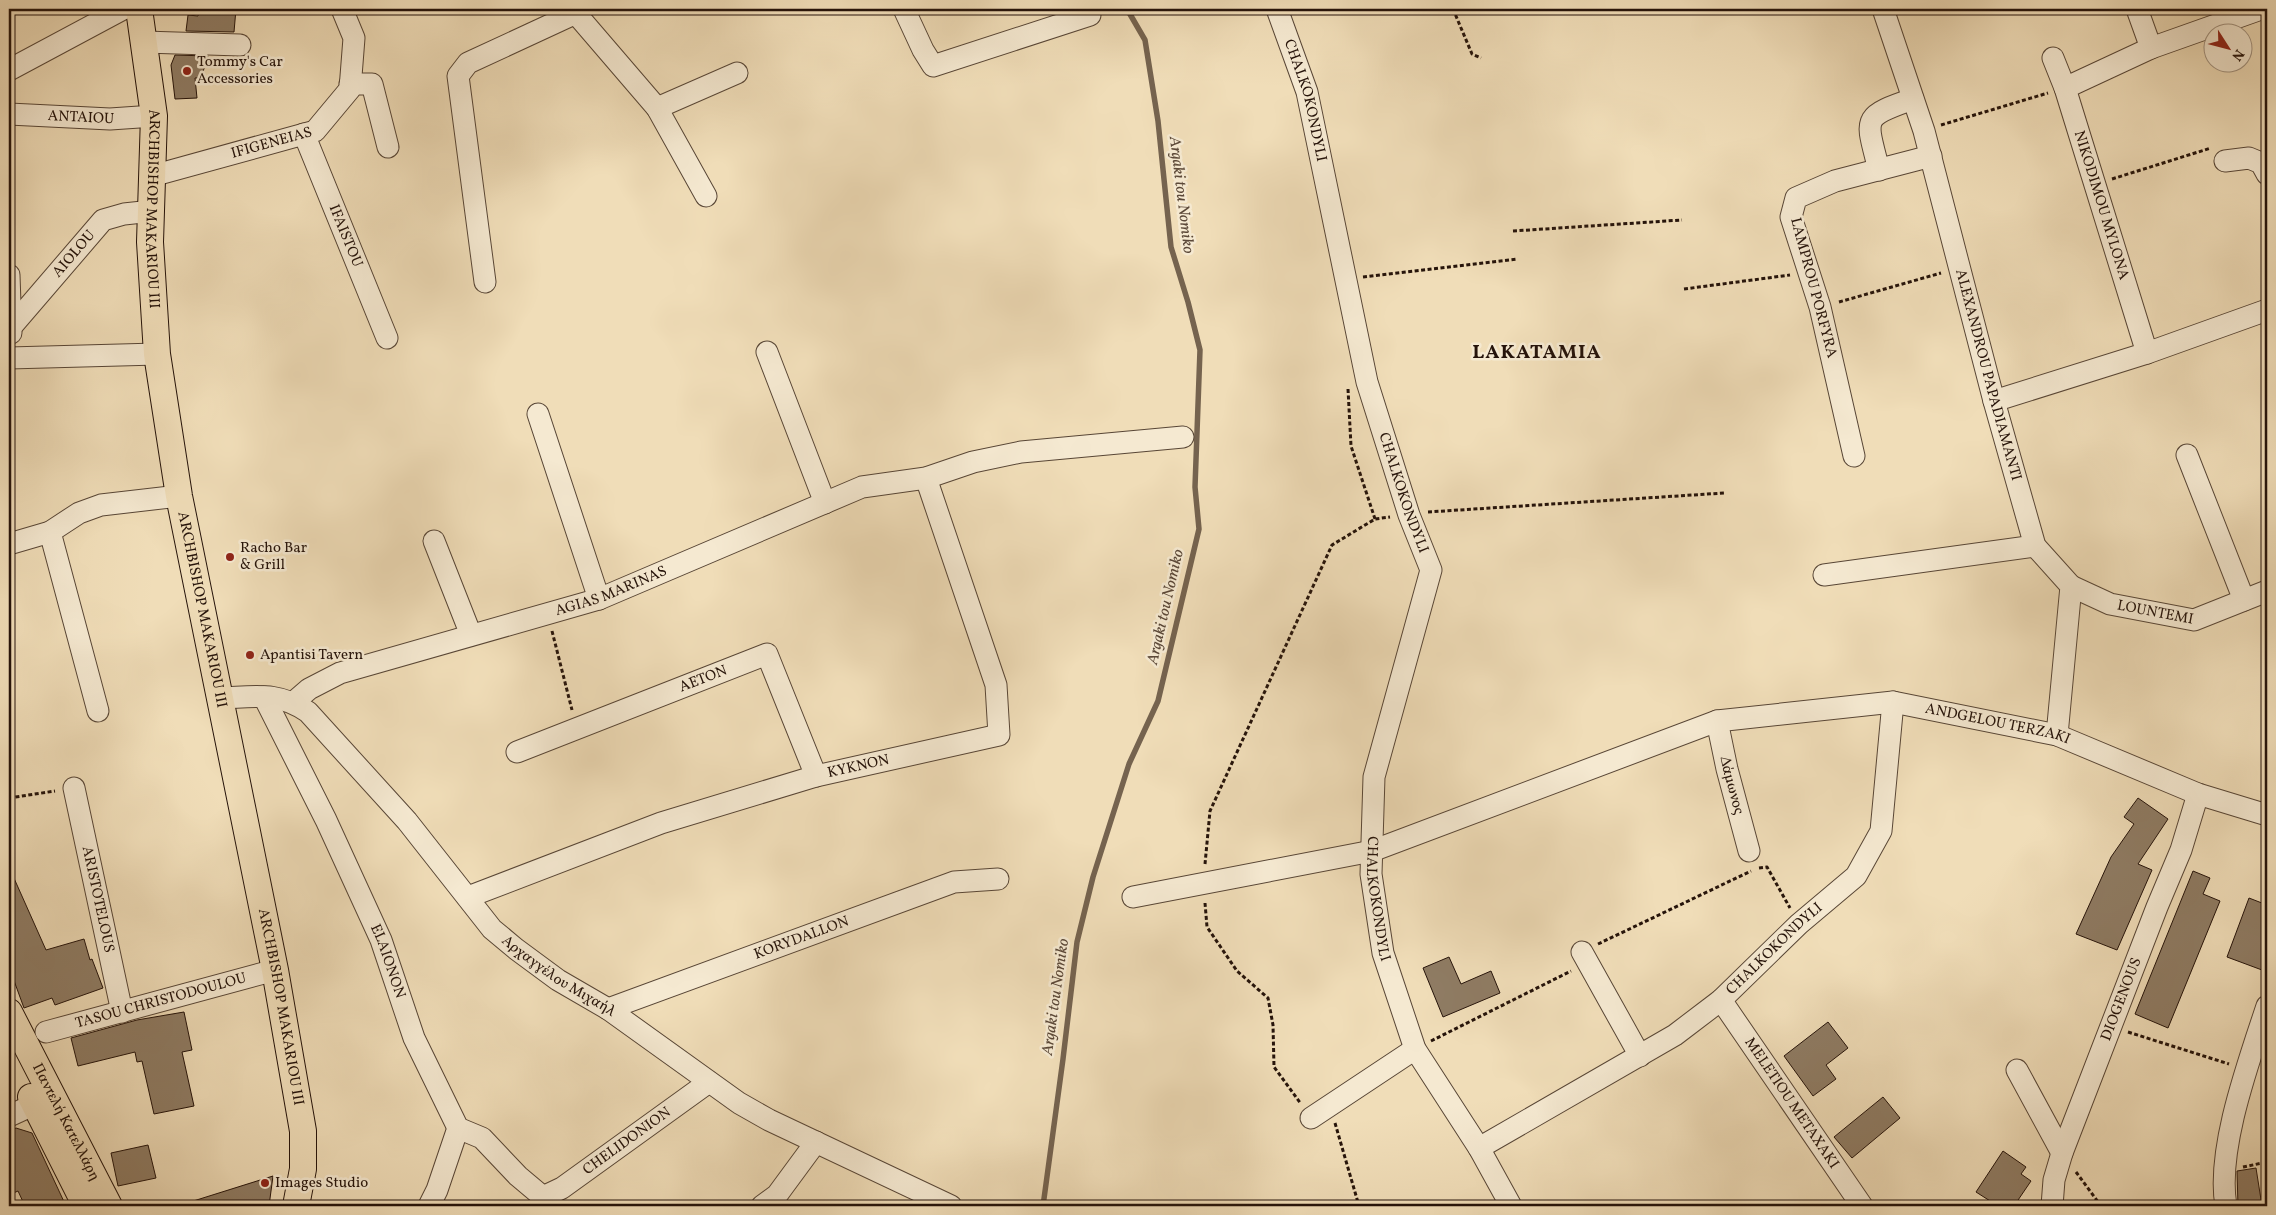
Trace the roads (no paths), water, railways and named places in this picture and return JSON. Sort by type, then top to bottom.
[{"type":"main road","name":"ARCHBISHOP MAKARIOU III","points":[[139,9],[154,116],[150,242],[157,354],[179,496],[275,970],[303,1131],[303,1169],[296,1206]]},
{"type":"main road","name":"Παντελή Κατελλάρη","points":[[9,1012],[109,1206]]},
{"type":"main road","name":"Παντελή Κατελλάρη","points":[[9,1052],[86,1206]]},
{"type":"street","points":[[9,70],[123,9]]},
{"type":"street","name":"IFIGENEIAS","points":[[152,176],[315,131],[350,89],[354,38],[342,9]]},
{"type":"street","points":[[904,9],[923,50],[933,66],[1090,15]]},
{"type":"street","name":"CHALKOKONDYLI","points":[[1277,9],[1307,92],[1367,382],[1409,515],[1431,570],[1374,777],[1371,874],[1384,954],[1415,1049],[1479,1148],[1675,1035],[1720,1000],[1799,924],[1856,876],[1881,831],[1893,702]]},
{"type":"street","name":"ALEXANDROU PAPADIAMANTI","points":[[1883,9],[1924,130],[1961,267],[1994,401],[2035,546],[2071,586]]},
{"type":"street","points":[[2137,9],[2151,48]]},
{"type":"street","points":[[2066,88],[2151,48],[2262,9]]},
{"type":"street","points":[[485,282],[458,76],[468,62],[574,11],[657,108],[706,196]]},
{"type":"street","points":[[144,42],[240,45]]},
{"type":"street","name":"NIKODIMOU MYLONA","points":[[2053,58],[2066,88],[2147,353]]},
{"type":"street","points":[[657,108],[738,73]]},
{"type":"street","points":[[350,84],[372,84],[388,148]]},
{"type":"street","points":[[1879,170],[1868,128],[1873,116],[1885,108],[1913,98]]},
{"type":"street","name":"ANTAIOU","points":[[9,114],[110,119],[154,116]]},
{"type":"street","name":"IFAISTOU","points":[[304,134],[387,338]]},
{"type":"street","name":"LAMPROU PORFYRA","points":[[1854,456],[1820,307],[1791,216],[1796,198],[1835,181],[1931,156]]},
{"type":"street","points":[[2225,161],[2249,158],[2261,163],[2267,174]]},
{"type":"street","name":"AIOLOU","points":[[12,326],[103,220],[124,214],[152,211]]},
{"type":"street","points":[[9,276],[12,326],[9,358],[157,354]]},
{"type":"street","points":[[1994,401],[2147,353],[2267,310]]},
{"type":"street","points":[[768,352],[825,502]]},
{"type":"street","points":[[538,414],[599,599]]},
{"type":"street","name":"AGIAS MARINAS","points":[[294,702],[309,689],[340,673],[599,599],[862,487],[926,478],[973,462],[1021,452],[1183,437]]},
{"type":"street","points":[[2187,455],[2244,600]]},
{"type":"street","name":"KYKNON","points":[[468,896],[661,823],[816,776],[999,735],[996,685],[926,478]]},
{"type":"street","points":[[9,544],[50,532],[80,513],[100,506],[179,496]]},
{"type":"street","points":[[50,532],[98,711]]},
{"type":"street","points":[[434,541],[471,635]]},
{"type":"street","points":[[1824,575],[2035,546]]},
{"type":"street","points":[[2057,735],[2071,586]]},
{"type":"street","name":"LOUNTEMI","points":[[2071,586],[2110,604],[2194,620],[2267,591]]},
{"type":"street","name":"AETON","points":[[517,752],[767,654],[816,776]]},
{"type":"street","name":"Αρχαγγέλου Μιχαήλ","points":[[220,698],[264,697],[280,698],[294,702],[308,712],[407,820],[492,929],[516,949],[558,980],[608,1009],[739,1103],[951,1206]]},
{"type":"street","name":"ELAIONON","points":[[264,697],[326,820],[361,897],[380,940],[414,1038],[458,1128]]},
{"type":"street","name":"ANDGELOU TERZAKI","points":[[1133,897],[1372,851],[1717,721],[1893,702],[2057,735],[2198,794],[2267,815]]},
{"type":"street","name":"Δάμωνος","points":[[1717,721],[1726,769],[1749,850]]},
{"type":"street","name":"ARISTOTELOUS","points":[[74,788],[122,1012]]},
{"type":"street","name":"DIOGENOUS","points":[[2052,1206],[2054,1180],[2062,1153],[2181,850],[2198,794]]},
{"type":"street","name":"KORYDALLON","points":[[608,1009],[954,882],[998,879]]},
{"type":"street","points":[[1585,957],[1640,1056]]},
{"type":"street","name":"TASOU CHRISTODOULOU","points":[[46,1032],[275,970]]},
{"type":"street","name":"MELETIOU METAXAKI","points":[[1720,1000],[1862,1206]]},
{"type":"street","points":[[2226,1206],[2223,1189],[2231,1130],[2247,1069],[2267,1006]]},
{"type":"street","points":[[1311,1118],[1415,1049]]},
{"type":"street","points":[[2017,1070],[2062,1153]]},
{"type":"street","name":"CHELIDONION","points":[[542,1201],[709,1082]]},
{"type":"street","points":[[9,1116],[35,1104]]},
{"type":"street","points":[[428,1206],[437,1190],[458,1128],[482,1138],[542,1201]]},
{"type":"street","points":[[762,1206],[776,1195],[816,1142]]},
{"type":"street","points":[[1479,1148],[1511,1206]]},
{"type":"waterway","name":"Argaki tou Nomiko","points":[[1043,1206],[1077,942],[1093,877],[1129,764],[1158,701],[1199,529],[1195,487],[1200,350],[1171,247],[1158,121],[1145,40],[1127,9]]},
{"type":"place","name":"Tommy's Car Accessories","points":[[187,71]]},
{"type":"place","name":"Racho Bar & Grill","points":[[230,557]]},
{"type":"place","name":"Apantisi Tavern","points":[[250,655]]},
{"type":"place","name":"Images Studio","points":[[265,1183]]},
{"type":"district","name":"LAKATAMIA","points":[[1537,353]]}]
